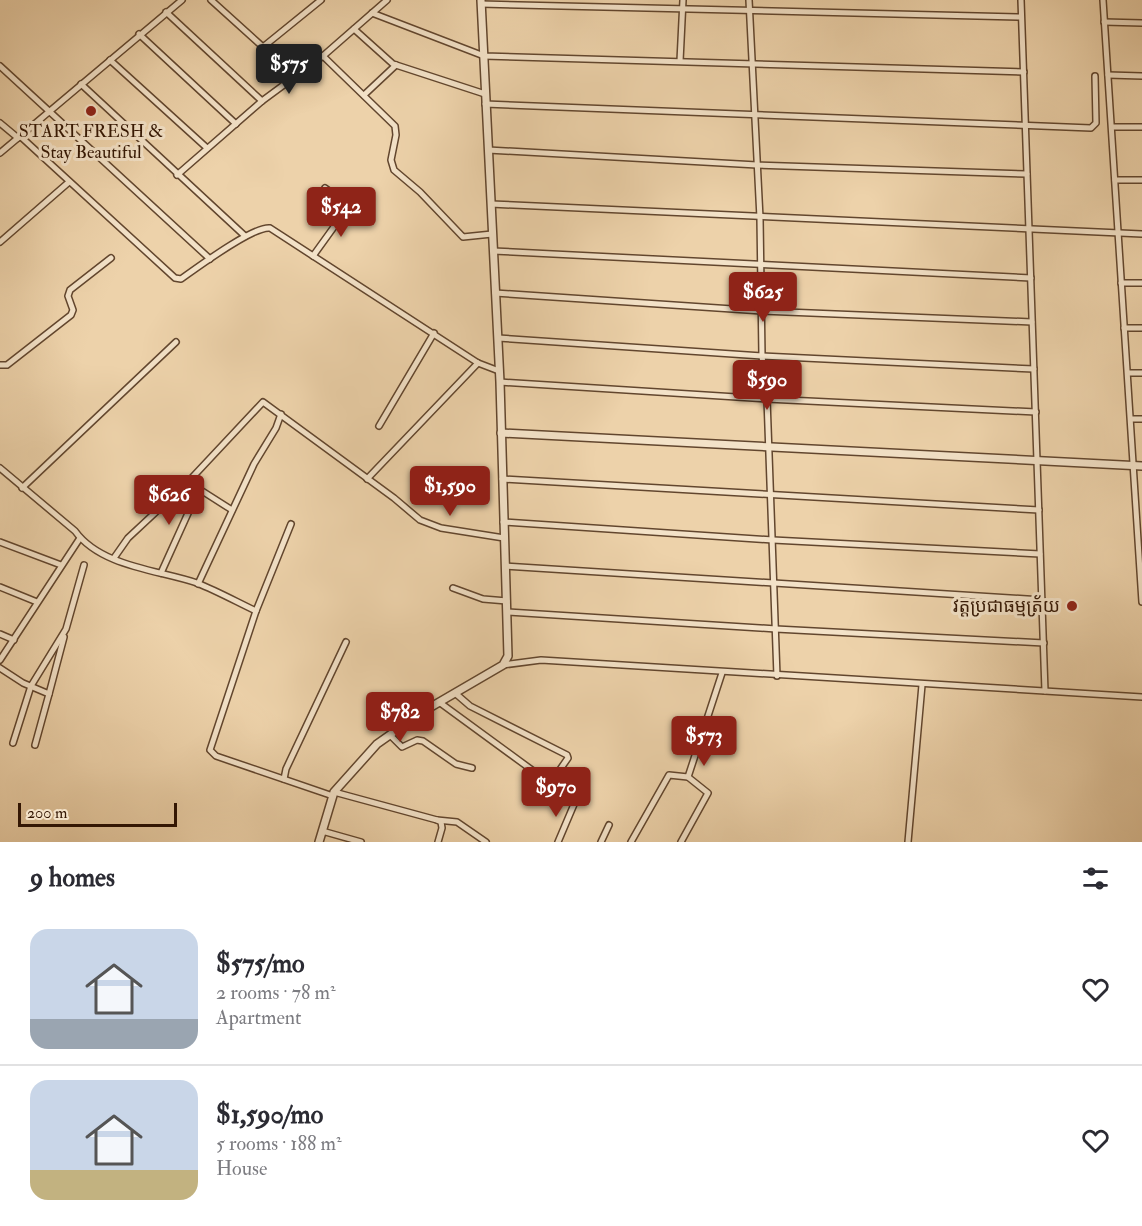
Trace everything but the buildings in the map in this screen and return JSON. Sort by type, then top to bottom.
[{"type":"street","points":[[0,153],[182,0]]},
{"type":"street","points":[[211,0],[293,78]]},
{"type":"street","points":[[263,47],[321,0]]},
{"type":"street","points":[[177,175],[262,101],[323,56],[387,0]]},
{"type":"street","points":[[680,61],[683,0]]},
{"type":"street","points":[[749,0],[754,63],[762,356],[767,399],[777,676]]},
{"type":"street","points":[[1021,0],[1045,691]]},
{"type":"street","points":[[1103,0],[1117,235],[1131,419],[1138,466],[1142,600]]},
{"type":"street","points":[[503,665],[509,650],[500,382],[481,2],[749,12],[1022,17]]},
{"type":"street","points":[[166,12],[262,101]]},
{"type":"street","points":[[372,13],[484,56],[1024,72]]},
{"type":"street","points":[[1104,22],[1142,23]]},
{"type":"street","points":[[354,29],[396,65],[485,94]]},
{"type":"street","points":[[139,34],[236,124]]},
{"type":"street","points":[[323,56],[395,126],[396,135],[391,160],[394,170],[420,192],[463,237],[492,234]]},
{"type":"street","points":[[110,60],[207,148]]},
{"type":"street","points":[[364,95],[396,65]]},
{"type":"street","points":[[0,66],[210,259]]},
{"type":"street","points":[[1108,75],[1142,76]]},
{"type":"street","points":[[485,104],[1095,126],[1095,76]]},
{"type":"street","points":[[81,84],[245,236]]},
{"type":"street","points":[[0,123],[19,137],[170,275],[181,279],[245,236],[259,229],[270,228],[478,363],[499,371]]},
{"type":"street","points":[[1112,127],[1142,127]]},
{"type":"street","points":[[488,150],[757,165],[1027,174]]},
{"type":"street","points":[[1115,180],[1142,180]]},
{"type":"street","points":[[0,242],[69,182]]},
{"type":"street","points":[[325,188],[364,217]]},
{"type":"street","points":[[491,204],[1117,235],[1142,234]]},
{"type":"street","points":[[313,256],[349,206]]},
{"type":"street","points":[[494,251],[1031,278]]},
{"type":"street","points":[[0,365],[7,365],[71,315],[73,310],[68,296],[70,290],[111,258]]},
{"type":"street","points":[[1121,283],[1142,283]]},
{"type":"street","points":[[495,293],[762,311],[1032,322]]},
{"type":"street","points":[[1124,328],[1142,328]]},
{"type":"street","points":[[379,426],[434,333]]},
{"type":"street","points":[[498,338],[762,356],[1034,369]]},
{"type":"street","points":[[22,488],[176,342]]},
{"type":"street","points":[[367,478],[478,363]]},
{"type":"street","points":[[1128,373],[1142,373]]},
{"type":"street","points":[[500,382],[767,399],[1036,412]]},
{"type":"street","points":[[114,558],[128,538],[188,482],[263,402],[424,522],[457,531],[504,538]]},
{"type":"street","points":[[198,584],[232,510],[266,442],[276,428],[281,414]]},
{"type":"street","points":[[1131,419],[1142,419]]},
{"type":"street","points":[[501,433],[1138,466]]},
{"type":"street","points":[[0,468],[75,531],[80,538],[114,558],[198,584],[256,611]]},
{"type":"street","points":[[502,479],[1039,510]]},
{"type":"street","points":[[188,482],[232,510]]},
{"type":"street","points":[[160,573],[199,489]]},
{"type":"street","points":[[504,522],[772,540],[1040,554]]},
{"type":"street","points":[[291,524],[256,611],[210,750],[216,756],[334,794],[437,820],[457,822],[486,842]]},
{"type":"street","points":[[0,660],[80,538]]},
{"type":"street","points":[[0,542],[61,566]]},
{"type":"street","points":[[35,745],[84,565]]},
{"type":"street","points":[[505,566],[1042,600]]},
{"type":"street","points":[[0,587],[37,602]]},
{"type":"street","points":[[453,588],[483,599],[507,601]]},
{"type":"street","points":[[507,612],[1044,643]]},
{"type":"street","points":[[14,743],[31,686],[66,629]]},
{"type":"street","points":[[0,634],[14,640]]},
{"type":"street","points":[[284,779],[286,769],[346,642]]},
{"type":"street","points":[[319,842],[334,794],[377,744],[439,702],[503,665],[541,660],[722,673],[1142,697]]},
{"type":"street","points":[[0,668],[49,694]]},
{"type":"street","points":[[688,777],[722,673]]},
{"type":"street","points":[[908,842],[922,685]]},
{"type":"street","points":[[439,702],[547,781],[552,781],[568,758],[567,755],[470,706],[455,693]]},
{"type":"street","points":[[390,735],[402,747],[417,740],[423,741],[456,764],[472,768]]},
{"type":"street","points":[[631,842],[669,775],[688,777],[708,793],[681,842]]},
{"type":"street","points":[[558,842],[575,802]]},
{"type":"street","points":[[437,820],[441,822],[442,828],[438,842]]},
{"type":"street","points":[[601,842],[609,825]]},
{"type":"street","points":[[322,831],[361,842]]},
{"type":"place","name":"START FRESH & Stay Beautiful","points":[[91,111]]},
{"type":"place","name":"វត្តប្រជាធម្មត្រ័យ","points":[[1072,606]]}]
